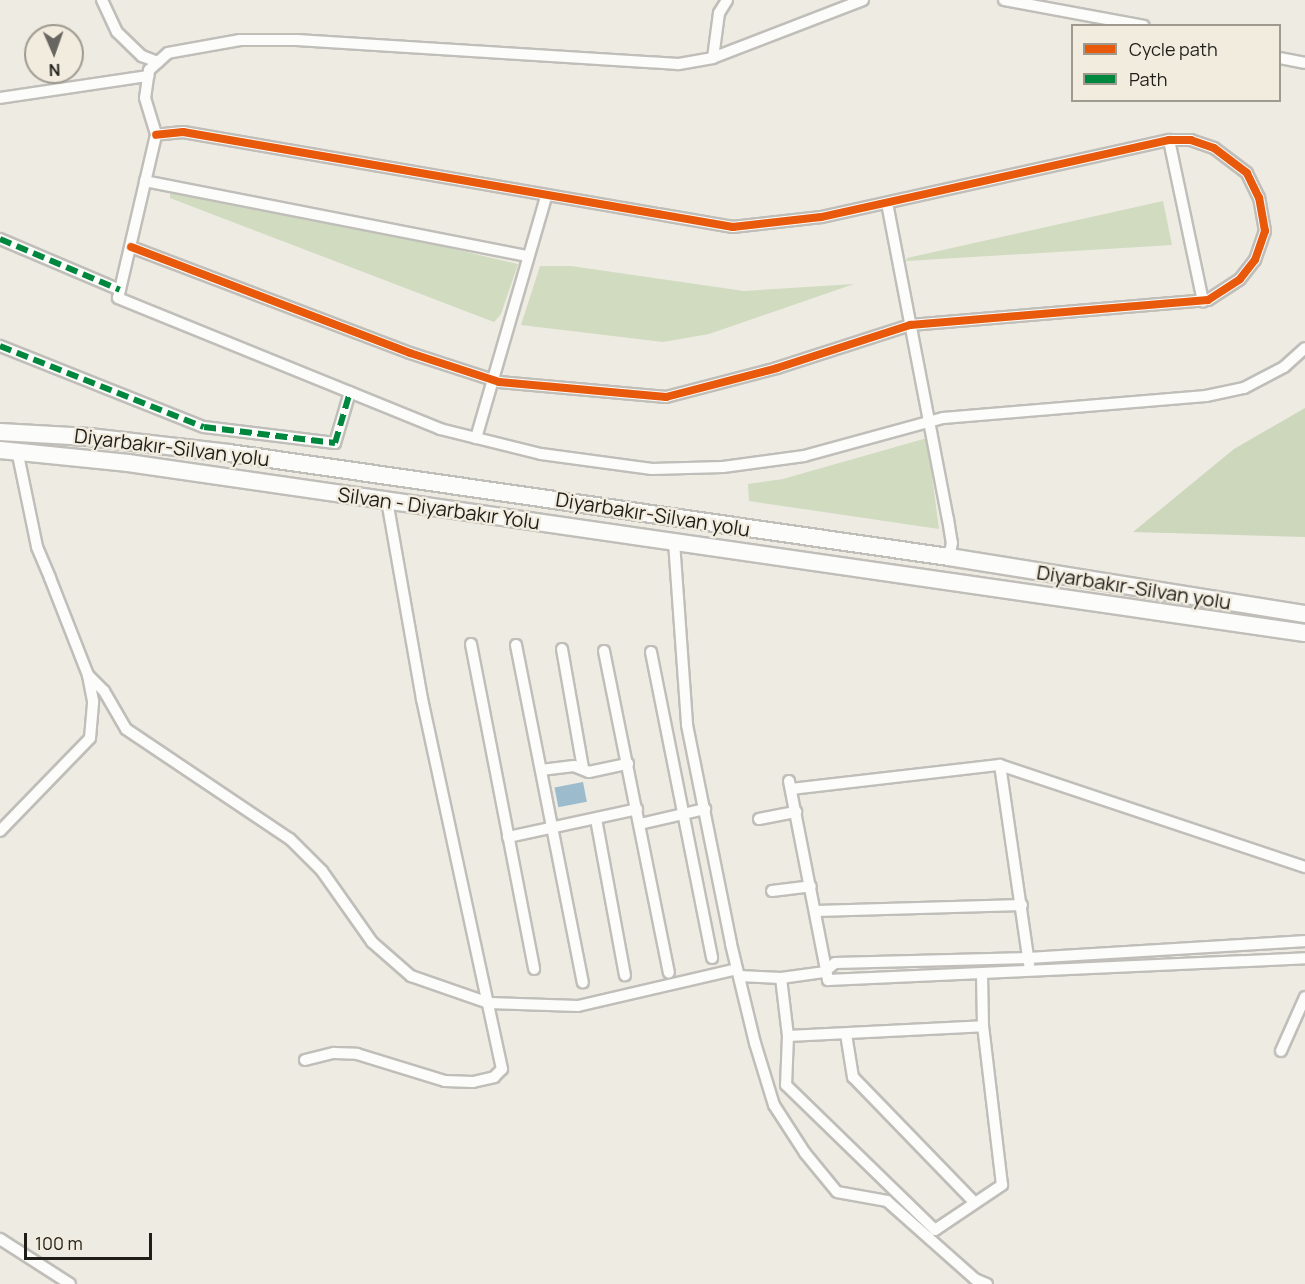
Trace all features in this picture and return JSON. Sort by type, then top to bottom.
[{"type":"highway","name":"Diyarbakır-Silvan yolu","points":[[0,432],[30,431],[229,453],[949,557],[1305,614]]},
{"type":"highway","name":"Silvan - Diyarbakır Yolu","points":[[8,450],[387,500],[1305,633]]},
{"type":"street","points":[[102,0],[123,39],[142,56],[158,62]]},
{"type":"street","points":[[712,58],[719,12],[727,0]]},
{"type":"street","points":[[863,0],[712,58],[678,64],[590,61],[366,44],[240,40],[168,53],[148,76],[145,98],[156,135],[118,298],[440,429],[541,454],[652,469],[723,467],[804,456],[907,430],[929,421],[1206,396],[1244,388],[1284,367],[1305,348]]},
{"type":"street","points":[[1004,0],[1133,24]]},
{"type":"street","points":[[1281,57],[1305,63]]},
{"type":"street","points":[[0,98],[148,76]]},
{"type":"street","points":[[131,247],[410,353],[492,380],[666,397],[777,368],[910,325],[1203,301],[1226,291],[1255,260],[1265,231],[1259,198],[1247,172],[1214,148],[1191,140],[1169,140],[808,219],[733,227],[546,197],[183,132],[156,135]]},
{"type":"street","points":[[1169,140],[1203,301]]},
{"type":"street","points":[[145,181],[528,256]]},
{"type":"street","points":[[476,438],[546,197]]},
{"type":"street","points":[[887,203],[952,543],[949,557]]},
{"type":"street","points":[[0,239],[120,290]]},
{"type":"street","points":[[0,346],[204,427],[335,443],[350,392]]},
{"type":"street","points":[[0,427],[30,431]]},
{"type":"street","points":[[0,831],[90,738],[93,702],[88,675],[37,547],[8,450]]},
{"type":"street","points":[[305,1060],[334,1053],[357,1054],[445,1081],[494,1077],[502,1069],[422,699],[387,500]]},
{"type":"street","points":[[674,542],[681,676],[738,973],[774,1105],[805,1153],[837,1192],[887,1201],[975,1279],[987,1284]]},
{"type":"street","points":[[471,644],[534,969]]},
{"type":"street","points":[[516,645],[583,982]]},
{"type":"street","points":[[562,649],[584,768],[589,772],[628,764]]},
{"type":"street","points":[[604,651],[638,809],[669,972]]},
{"type":"street","points":[[651,652],[712,958]]},
{"type":"street","points":[[88,675],[104,692],[126,729],[290,839],[322,871],[372,942],[411,976],[489,1003],[578,1006],[738,973],[780,978],[824,972],[835,963],[1029,958],[1305,941]]},
{"type":"street","points":[[1000,765],[1022,905],[1029,973]]},
{"type":"street","points":[[1305,867],[1000,765],[790,785],[816,911],[824,972],[828,980],[1029,973],[1305,958]]},
{"type":"street","points":[[541,770],[584,768]]},
{"type":"street","points":[[508,837],[638,809]]},
{"type":"street","points":[[640,824],[705,809]]},
{"type":"street","points":[[759,819],[796,812]]},
{"type":"street","points":[[596,819],[625,975]]},
{"type":"street","points":[[772,891],[811,886]]},
{"type":"street","points":[[816,911],[1022,905]]},
{"type":"street","points":[[780,978],[788,1036],[786,1085],[935,1230],[1002,1185],[983,1026],[982,974]]},
{"type":"street","points":[[1281,1051],[1305,997]]},
{"type":"street","points":[[788,1036],[983,1026]]},
{"type":"street","points":[[846,1034],[853,1077],[975,1203]]},
{"type":"street","points":[[0,1239],[70,1284]]},
{"type":"green space","points":[[170,193],[449,248],[518,264],[501,314],[494,322],[170,198]]},
{"type":"green space","points":[[1163,201],[1172,245],[906,261],[907,258]]},
{"type":"green space","points":[[540,266],[571,266],[744,291],[854,284],[709,334],[663,342],[521,325]]},
{"type":"green space","points":[[1305,408],[1305,537],[1133,532],[1234,449]]},
{"type":"green space","points":[[927,438],[939,529],[749,501],[748,484],[783,479]]},
{"type":"water","points":[[583,782],[587,802],[558,807],[555,788]]},
{"type":"marked path","points":[[0,239],[120,290]]},
{"type":"marked path","points":[[0,346],[204,427],[335,443],[350,392]]},
{"type":"cycle path","points":[[131,247],[410,353],[499,382],[666,397],[777,368],[910,325],[1208,300],[1240,279],[1255,260],[1265,231],[1259,198],[1247,173],[1214,148],[1191,140],[1169,140],[821,217],[733,227],[183,132],[156,135]]}]
